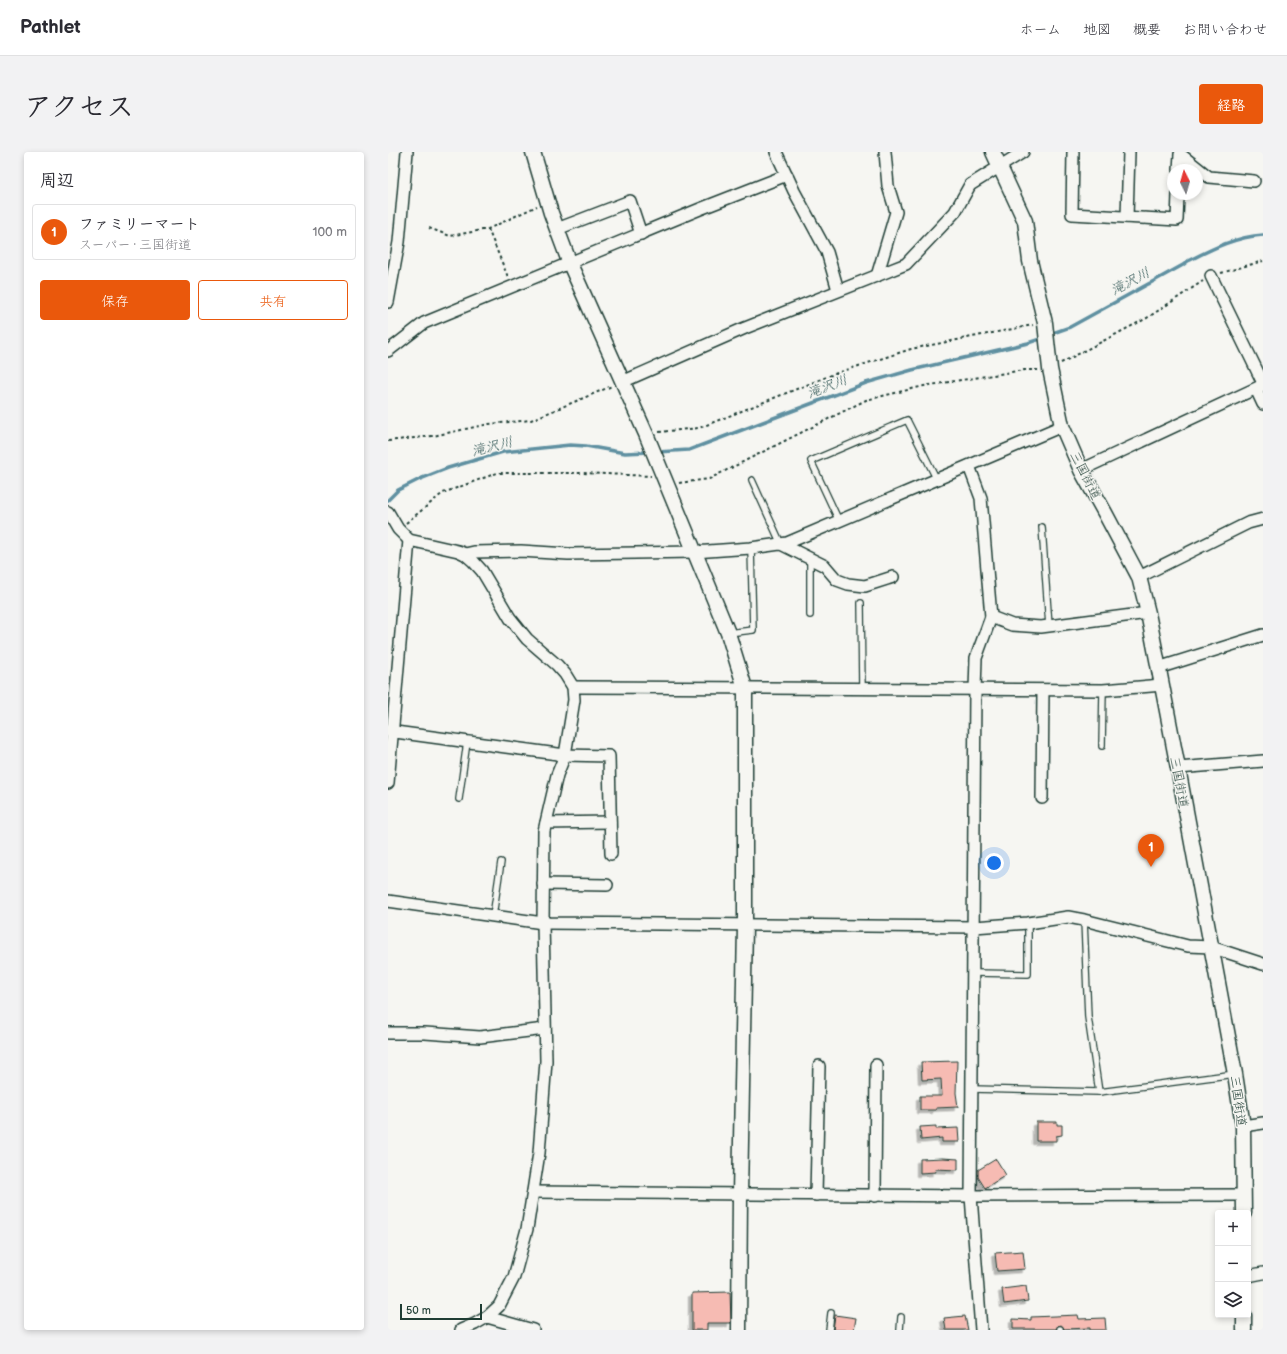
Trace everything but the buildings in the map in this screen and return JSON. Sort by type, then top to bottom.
[{"type":"street","points":[[388,302],[390,275],[398,242],[407,152]]},
{"type":"street","points":[[533,152],[548,202],[570,264],[646,434],[728,633],[745,688],[746,926],[740,1195],[739,1330]]},
{"type":"street","points":[[776,152],[788,175],[794,191],[827,252],[838,290]]},
{"type":"street","points":[[876,276],[896,212],[888,186],[885,152]]},
{"type":"street","points":[[993,152],[1024,222],[1030,261],[1045,323]]},
{"type":"street","points":[[622,382],[745,328],[906,264],[955,212],[970,185],[1023,152]]},
{"type":"street","points":[[1073,152],[1072,214],[1177,220],[1178,200]]},
{"type":"street","points":[[1127,217],[1129,152]]},
{"type":"street","points":[[1177,153],[1178,164]]},
{"type":"street","points":[[1177,153],[1209,177],[1254,181]]},
{"type":"street","points":[[388,351],[424,324],[700,209],[788,175]]},
{"type":"street","points":[[557,229],[630,201],[642,234]]},
{"type":"street","points":[[1211,276],[1261,385],[1263,404]]},
{"type":"street","name":"三国街道","points":[[1045,323],[1050,369],[1062,426],[1081,470],[1139,576],[1148,613],[1235,1074],[1243,1126],[1244,1210]]},
{"type":"street","points":[[1081,470],[1261,385]]},
{"type":"street","points":[[465,554],[474,552],[522,551],[568,554],[694,552],[751,548],[787,543],[1062,426]]},
{"type":"street","points":[[969,466],[981,498],[991,617],[976,658],[975,690],[974,973],[971,1196],[981,1330]]},
{"type":"street","points":[[388,512],[398,529],[409,540],[458,551],[465,554],[473,561],[482,571],[517,629],[526,639],[557,665],[573,687],[574,700],[565,755],[557,775],[544,831],[543,923],[546,1061],[539,1153],[527,1230],[514,1277],[499,1306],[487,1317],[461,1330]]},
{"type":"street","points":[[1139,576],[1248,523],[1263,519]]},
{"type":"street","points":[[388,783],[391,732],[409,540]]},
{"type":"street","points":[[781,544],[826,566],[837,580],[848,584],[864,586],[893,577]]},
{"type":"street","points":[[991,617],[1012,625],[1041,627],[1148,613]]},
{"type":"street","points":[[1158,668],[1263,635]]},
{"type":"street","points":[[573,687],[1103,690],[1162,685]]},
{"type":"street","points":[[1042,798],[1043,690]]},
{"type":"street","points":[[391,732],[565,755],[609,756],[611,854]]},
{"type":"street","points":[[1178,768],[1263,761]]},
{"type":"street","points":[[546,823],[610,822]]},
{"type":"street","points":[[543,884],[607,885]]},
{"type":"street","points":[[388,901],[543,923],[974,927],[1028,923],[1068,917],[1188,946],[1211,947],[1263,964]]},
{"type":"street","points":[[388,1033],[425,1032],[480,1037],[545,1029]]},
{"type":"street","points":[[875,1196],[876,1065]]},
{"type":"street","points":[[816,1195],[819,1066]]},
{"type":"street","points":[[1243,1126],[1263,1123]]},
{"type":"street","points":[[533,1192],[875,1196],[1244,1195]]},
{"type":"street","points":[[1251,1275],[1263,1273]]},
{"type":"street","points":[[487,1317],[533,1330]]},
{"type":"street","points":[[1244,1318],[1244,1330]]},
{"type":"lane","points":[[839,521],[811,461],[907,420],[937,480]]},
{"type":"lane","points":[[752,480],[781,544]]},
{"type":"lane","points":[[1042,527],[1049,626]]},
{"type":"lane","points":[[728,633],[753,630],[751,548]]},
{"type":"lane","points":[[810,558],[810,615]]},
{"type":"lane","points":[[861,603],[862,689]]},
{"type":"lane","points":[[1102,746],[1103,690]]},
{"type":"lane","points":[[459,799],[467,742]]},
{"type":"lane","points":[[493,916],[501,862]]},
{"type":"lane","points":[[1084,920],[1088,1017],[1099,1092]]},
{"type":"lane","points":[[974,973],[1028,974],[1028,923]]},
{"type":"lane","points":[[972,1089],[1099,1092],[1235,1074]]},
{"type":"lane","points":[[829,1330],[831,1313]]},
{"type":"lane","points":[[900,1330],[901,1317]]},
{"type":"path","points":[[429,228],[450,236],[488,228],[548,202]]},
{"type":"path","points":[[488,228],[512,287]]},
{"type":"path","points":[[398,529],[444,493],[497,473],[582,473],[664,480],[709,479],[866,400],[924,386],[1024,370],[1050,369],[1147,318],[1211,276],[1263,261]]},
{"type":"path","points":[[646,434],[699,428],[834,374],[911,349],[1045,323]]},
{"type":"path","points":[[388,440],[433,436],[489,424],[531,420],[622,382]]},
{"type":"waterway","name":"滝沢川","points":[[1050,334],[1070,327],[1206,252],[1243,238],[1263,235]]},
{"type":"waterway","name":"滝沢川","points":[[657,452],[689,450],[866,383],[912,370],[1028,343],[1043,338]]},
{"type":"waterway","name":"滝沢川","points":[[388,500],[398,490],[420,479],[448,468],[503,452],[570,445],[586,446],[625,453],[649,452]]},
{"type":"place","name":"ファミリーマート","points":[[1151,867]]}]
